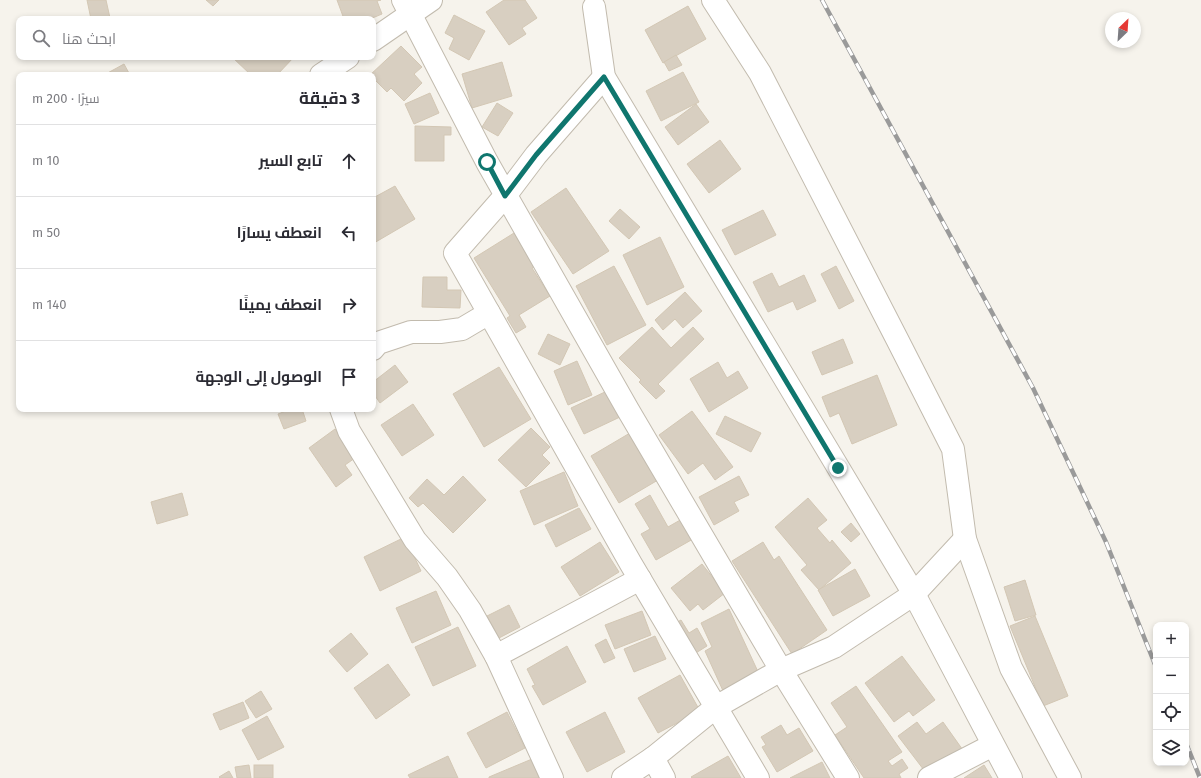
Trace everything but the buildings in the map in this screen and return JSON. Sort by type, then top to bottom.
[{"type":"street","points":[[376,37],[407,7],[431,0]]},
{"type":"street","points":[[713,0],[760,73],[952,449],[965,539],[1011,668],[1070,778]]},
{"type":"street","points":[[595,2],[604,77],[914,594],[1011,778]]},
{"type":"street","points":[[407,7],[505,196],[628,410],[781,670],[848,778]]},
{"type":"street","points":[[326,72],[344,60]]},
{"type":"street","points":[[604,77],[536,155],[505,196],[455,253],[640,579],[758,778]]},
{"type":"street","points":[[376,345],[378,343],[411,332],[440,332],[462,329],[489,313]]},
{"type":"street","points":[[342,412],[349,431],[415,540],[447,577],[470,610],[496,656],[552,778]]},
{"type":"street","points":[[623,778],[653,758],[716,707],[781,670],[834,647],[914,594],[965,539]]},
{"type":"street","points":[[496,656],[640,579]]},
{"type":"street","points":[[929,778],[994,745]]},
{"type":"street","points":[[653,758],[664,778]]},
{"type":"railway","points":[[822,0],[1033,388],[1106,542],[1153,660]]},
{"type":"railway","points":[[1189,750],[1200,778]]},
{"type":"route","points":[[487,162],[505,196],[536,155],[604,77],[838,468]]}]
